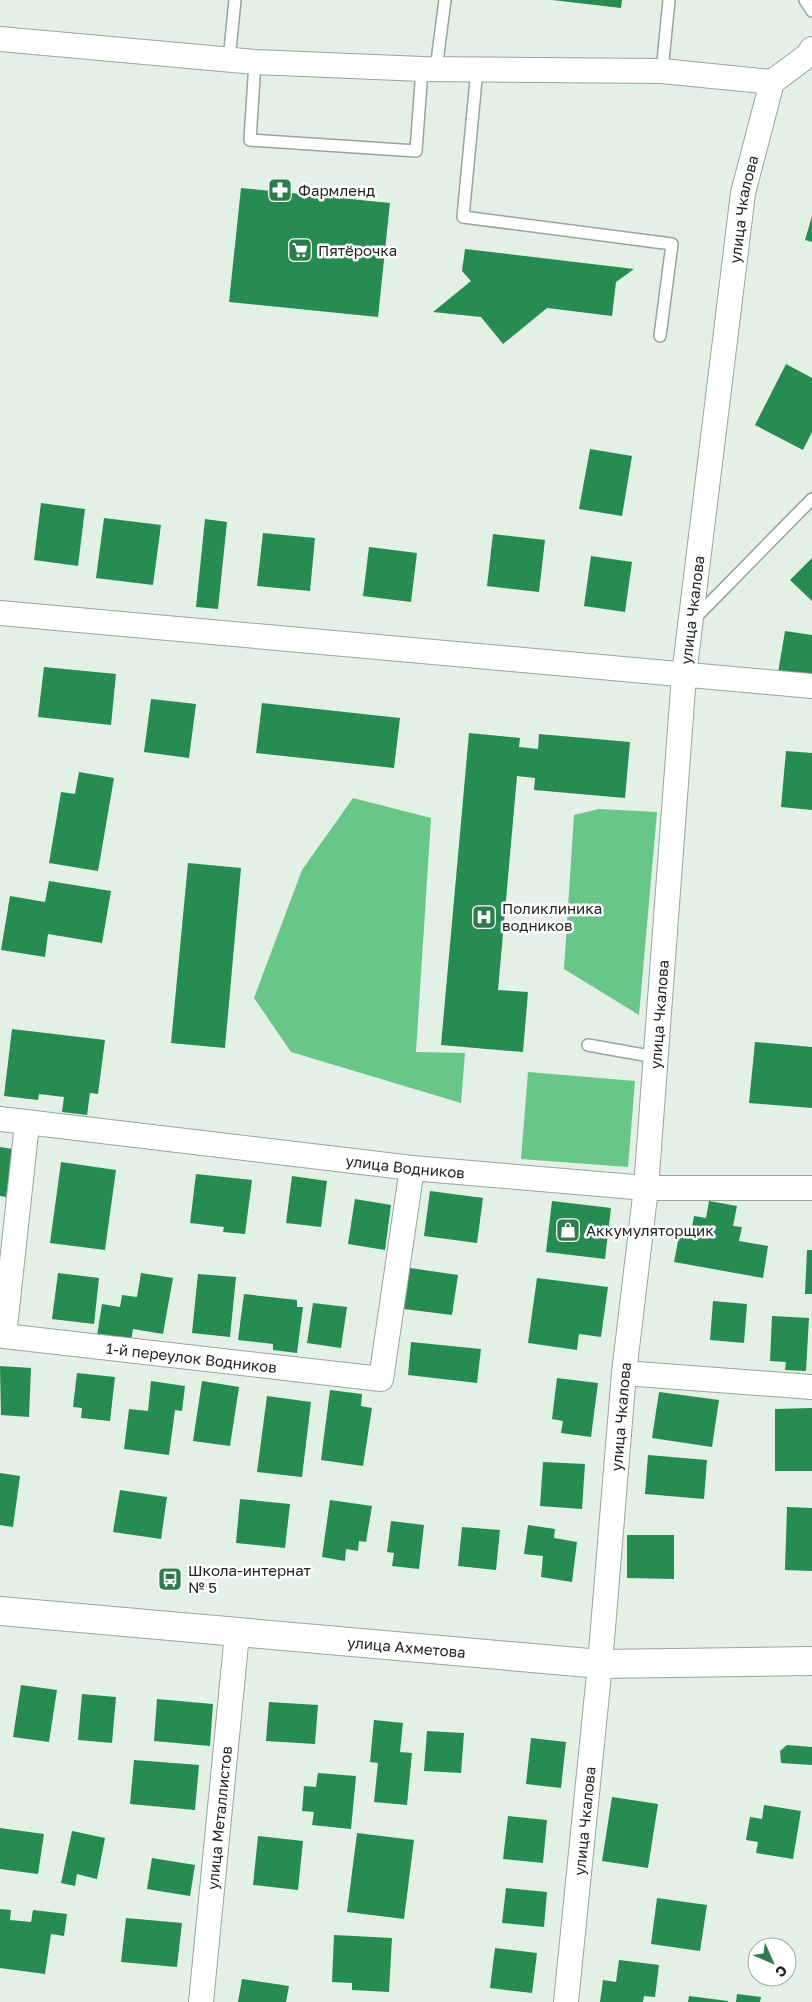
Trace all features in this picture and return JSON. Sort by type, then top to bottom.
[{"type":"main road","name":"улица Ахметова","points":[[0,1611],[237,1634],[600,1664],[812,1661]]},
{"type":"street","points":[[0,39],[255,62],[429,69],[662,71],[772,82],[810,54]]},
{"type":"street","name":"улица Чкалова","points":[[566,2002],[600,1664],[624,1373],[646,1188],[684,675],[743,193],[772,82]]},
{"type":"street","points":[[0,613],[812,686]]},
{"type":"street","name":"улица Водников","points":[[0,1120],[412,1168],[646,1188],[812,1188]]},
{"type":"street","name":"1-й переулок Водников","points":[[27,1124],[4,1336],[381,1380],[412,1168]]},
{"type":"street","points":[[624,1373],[812,1387]]},
{"type":"street","name":"улица Металлистов","points":[[201,2002],[237,1634]]},
{"type":"lane","points":[[229,60],[234,0]]},
{"type":"lane","points":[[255,62],[250,140],[416,151],[429,69],[445,0]]},
{"type":"lane","points":[[662,71],[669,0]]},
{"type":"lane","points":[[805,0],[812,11]]},
{"type":"lane","points":[[477,69],[463,217],[672,244],[660,336]]},
{"type":"lane","points":[[691,622],[812,499]]},
{"type":"lane","points":[[588,1044],[656,1057]]},
{"type":"green space","points":[[353,798],[431,818],[416,1052],[465,1053],[461,1103],[291,1052],[254,998],[302,870]]},
{"type":"green space","points":[[599,809],[657,812],[639,1015],[564,969],[574,815]]},
{"type":"green space","points":[[528,1072],[635,1081],[628,1167],[521,1159]]},
{"type":"building","points":[[552,0],[622,0],[621,8]]},
{"type":"building","points":[[241,188],[390,203],[378,317],[229,302]]},
{"type":"building","points":[[812,216],[812,242],[805,240]]},
{"type":"building","points":[[465,249],[634,269],[616,282],[612,316],[547,308],[503,344],[481,317],[433,312],[471,281],[462,271]]},
{"type":"building","points":[[786,364],[812,378],[812,432],[803,450],[755,425]]},
{"type":"building","points":[[590,449],[632,456],[622,516],[579,509]]},
{"type":"building","points":[[41,503],[85,509],[78,566],[34,560]]},
{"type":"building","points":[[104,518],[161,525],[153,585],[96,578]]},
{"type":"building","points":[[205,519],[227,522],[218,609],[196,607]]},
{"type":"building","points":[[263,533],[315,538],[310,591],[257,586]]},
{"type":"building","points":[[493,534],[545,540],[539,592],[487,586]]},
{"type":"building","points":[[369,547],[417,553],[411,602],[363,596]]},
{"type":"building","points":[[591,556],[632,562],[625,612],[584,606]]},
{"type":"building","points":[[812,558],[812,601],[790,580]]},
{"type":"building","points":[[785,631],[812,635],[812,679],[778,673]]},
{"type":"building","points":[[44,667],[116,674],[111,725],[38,717]]},
{"type":"building","points":[[151,699],[196,704],[189,758],[144,752]]},
{"type":"building","points":[[262,703],[400,718],[394,768],[256,753]]},
{"type":"building","points":[[469,733],[520,738],[519,747],[538,749],[539,734],[630,742],[625,798],[534,790],[535,778],[517,776],[498,990],[528,992],[523,1052],[441,1045]]},
{"type":"building","points":[[786,751],[812,753],[812,810],[781,807]]},
{"type":"building","points":[[79,772],[114,778],[98,871],[49,863],[61,792],[75,794]]},
{"type":"building","points":[[188,863],[241,868],[225,1048],[171,1043]]},
{"type":"building","points":[[49,881],[111,891],[102,943],[48,934],[45,957],[1,950],[10,896],[45,902]]},
{"type":"building","points":[[12,1029],[105,1040],[98,1094],[90,1093],[87,1115],[62,1112],[64,1097],[39,1094],[38,1100],[4,1096]]},
{"type":"building","points":[[755,1042],[812,1047],[812,1108],[749,1103]]},
{"type":"building","points":[[0,1147],[13,1149],[6,1197],[0,1196]]},
{"type":"building","points":[[61,1162],[116,1170],[105,1250],[50,1243]]},
{"type":"building","points":[[196,1174],[252,1180],[245,1234],[223,1232],[224,1227],[190,1223]]},
{"type":"building","points":[[292,1176],[327,1181],[321,1227],[286,1223]]},
{"type":"building","points":[[430,1191],[483,1198],[477,1243],[424,1236]]},
{"type":"building","points":[[355,1199],[391,1205],[385,1250],[348,1244]]},
{"type":"building","points":[[552,1201],[611,1208],[605,1259],[546,1252]]},
{"type":"building","points":[[709,1201],[737,1206],[733,1226],[742,1227],[739,1241],[768,1246],[763,1278],[674,1262],[680,1231],[691,1233],[694,1216],[706,1218]]},
{"type":"building","points":[[807,1250],[812,1250],[812,1294],[805,1294]]},
{"type":"building","points":[[410,1268],[458,1275],[452,1315],[404,1309]]},
{"type":"building","points":[[58,1273],[99,1278],[94,1324],[52,1319]]},
{"type":"building","points":[[141,1273],[173,1278],[163,1334],[133,1329],[131,1342],[97,1336],[102,1304],[120,1307],[122,1295],[137,1297]]},
{"type":"building","points":[[198,1274],[236,1277],[230,1337],[192,1333]]},
{"type":"building","points":[[537,1278],[608,1287],[601,1337],[579,1334],[577,1350],[528,1343]]},
{"type":"building","points":[[244,1294],[297,1300],[297,1307],[303,1307],[297,1353],[273,1350],[273,1344],[238,1340]]},
{"type":"building","points":[[713,1301],[747,1304],[744,1343],[710,1340]]},
{"type":"building","points":[[313,1303],[347,1307],[341,1348],[307,1343]]},
{"type":"building","points":[[772,1316],[809,1318],[806,1371],[785,1370],[786,1362],[770,1361]]},
{"type":"building","points":[[411,1342],[481,1349],[477,1383],[408,1375]]},
{"type":"building","points":[[0,1366],[31,1368],[29,1417],[1,1415]]},
{"type":"building","points":[[77,1373],[115,1377],[110,1421],[81,1418],[82,1408],[73,1407]]},
{"type":"building","points":[[557,1378],[598,1383],[591,1437],[561,1433],[563,1421],[552,1419]]},
{"type":"building","points":[[151,1381],[185,1386],[182,1411],[175,1410],[169,1455],[124,1449],[129,1409],[148,1411]]},
{"type":"building","points":[[202,1381],[239,1387],[230,1446],[193,1441]]},
{"type":"building","points":[[330,1390],[362,1394],[361,1406],[372,1408],[363,1466],[321,1460]]},
{"type":"building","points":[[659,1392],[719,1400],[712,1447],[652,1438]]},
{"type":"building","points":[[267,1396],[311,1402],[302,1477],[257,1472]]},
{"type":"building","points":[[812,1408],[812,1471],[775,1471],[775,1409]]},
{"type":"building","points":[[648,1455],[707,1460],[704,1499],[645,1494]]},
{"type":"building","points":[[543,1462],[585,1464],[582,1509],[540,1506]]},
{"type":"building","points":[[0,1473],[20,1476],[13,1527],[0,1525]]},
{"type":"building","points":[[120,1490],[167,1497],[161,1539],[113,1532]]},
{"type":"building","points":[[240,1499],[290,1504],[285,1548],[236,1543]]},
{"type":"building","points":[[330,1500],[372,1506],[366,1542],[359,1541],[358,1551],[346,1549],[345,1561],[322,1557]]},
{"type":"building","points":[[787,1507],[812,1508],[812,1571],[785,1570]]},
{"type":"building","points":[[391,1521],[424,1525],[419,1569],[392,1566],[394,1553],[387,1552]]},
{"type":"building","points":[[528,1525],[555,1529],[554,1538],[577,1542],[572,1582],[541,1577],[543,1556],[524,1554]]},
{"type":"building","points":[[462,1527],[500,1530],[496,1570],[458,1566]]},
{"type":"building","points":[[627,1535],[674,1535],[674,1579],[627,1578]]},
{"type":"building","points":[[21,1685],[57,1690],[49,1742],[13,1737]]},
{"type":"building","points":[[82,1694],[116,1697],[112,1743],[78,1740]]},
{"type":"building","points":[[157,1699],[213,1704],[210,1746],[154,1741]]},
{"type":"building","points":[[269,1702],[318,1705],[315,1744],[266,1741]]},
{"type":"building","points":[[374,1720],[403,1723],[400,1752],[412,1753],[407,1805],[374,1802],[378,1763],[370,1762]]},
{"type":"building","points":[[427,1731],[464,1733],[461,1773],[424,1771]]},
{"type":"building","points":[[531,1738],[566,1742],[561,1788],[526,1784]]},
{"type":"building","points":[[787,1745],[812,1747],[812,1765],[781,1763],[780,1751]]},
{"type":"building","points":[[134,1760],[199,1765],[195,1810],[130,1804]]},
{"type":"building","points":[[318,1773],[356,1776],[351,1829],[312,1825],[314,1812],[302,1811],[304,1786],[316,1787]]},
{"type":"building","points":[[612,1797],[658,1804],[648,1868],[602,1861]]},
{"type":"building","points":[[764,1805],[801,1811],[793,1859],[756,1853],[758,1842],[746,1840],[750,1817],[762,1819]]},
{"type":"building","points":[[508,1816],[547,1820],[543,1863],[503,1859]]},
{"type":"building","points":[[0,1828],[44,1834],[38,1874],[0,1869]]},
{"type":"building","points":[[72,1831],[105,1838],[97,1879],[77,1874],[75,1886],[61,1883]]},
{"type":"building","points":[[357,1833],[414,1840],[404,1919],[347,1912]]},
{"type":"building","points":[[258,1836],[303,1841],[298,1890],[253,1885]]},
{"type":"building","points":[[152,1858],[195,1865],[190,1896],[147,1889]]},
{"type":"building","points":[[506,1888],[547,1892],[544,1927],[502,1923]]},
{"type":"building","points":[[657,1898],[707,1905],[700,1951],[651,1944]]},
{"type":"building","points":[[0,1909],[11,1910],[10,1920],[31,1922],[33,1910],[67,1914],[64,1936],[51,1934],[45,1974],[0,1968]]},
{"type":"building","points":[[126,1918],[182,1923],[177,1967],[121,1962]]},
{"type":"building","points":[[334,1935],[392,1938],[389,1992],[352,1990],[352,1983],[332,1982]]},
{"type":"building","points":[[495,1948],[537,1953],[532,1993],[490,1988]]},
{"type":"building","points":[[619,1960],[659,1965],[655,1997],[644,1996],[643,2002],[600,2002],[603,1980],[616,1982]]},
{"type":"building","points":[[242,1979],[289,1986],[286,2002],[238,2002]]},
{"type":"building","points":[[737,1994],[761,1997],[760,2002],[736,2002]]},
{"type":"building","points":[[689,1996],[728,2001],[728,2002],[688,2002]]},
{"type":"place","name":"Фармленд","points":[[280,190]]},
{"type":"place","name":"Пятёрочка","points":[[300,250]]},
{"type":"place","name":"Поликлиника водников","points":[[484,917]]},
{"type":"place","name":"Аккумуляторщик","points":[[568,1230]]},
{"type":"place","name":"Школа-интернат № 5","points":[[170,1579]]}]
